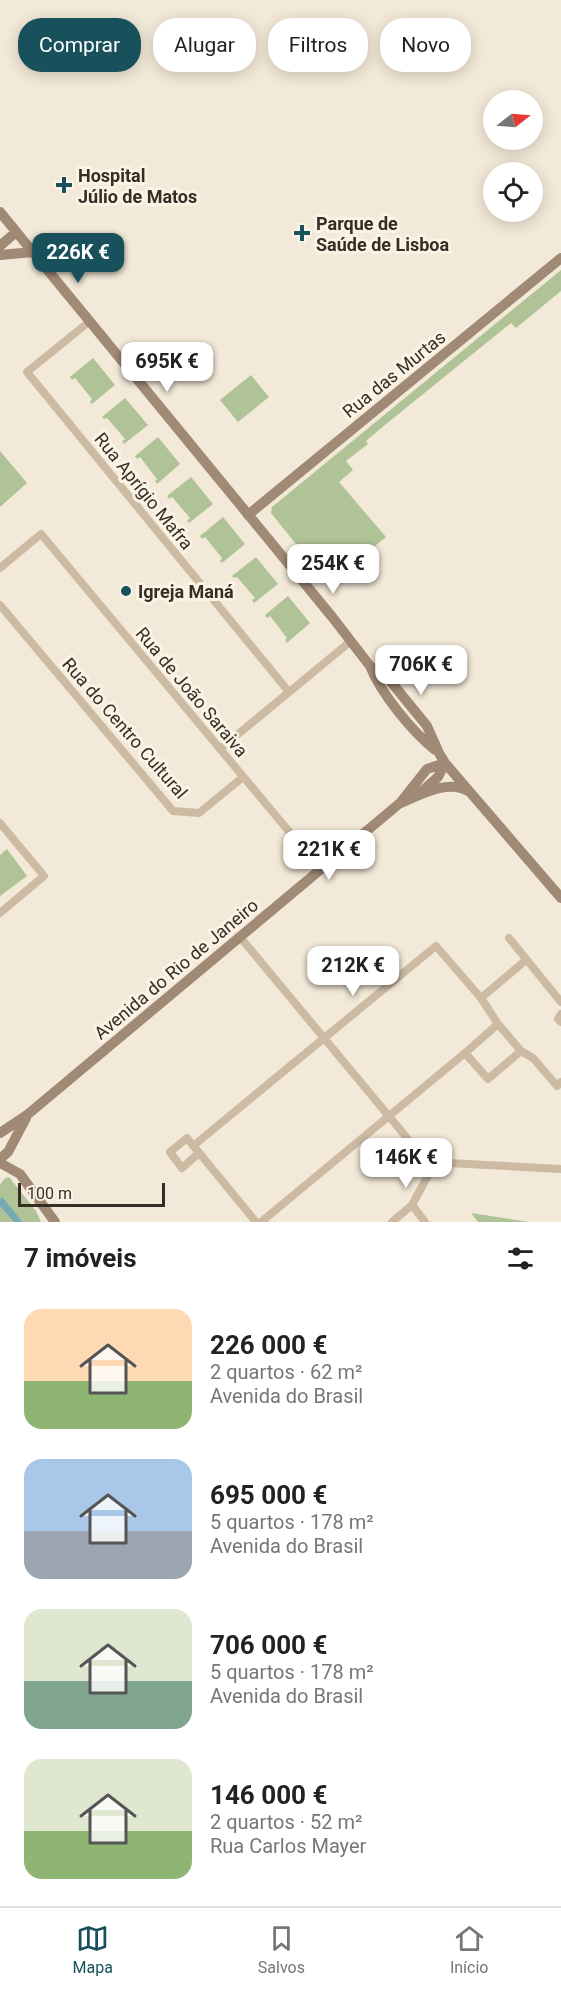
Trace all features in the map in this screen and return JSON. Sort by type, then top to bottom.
[{"type":"street","points":[[0,212],[4,226],[16,232],[33,252],[370,666],[387,677],[427,726],[442,758],[561,898]]},
{"type":"street","points":[[0,246],[16,232]]},
{"type":"street","points":[[0,255],[33,252]]},
{"type":"street","name":"Rua das Murtas","points":[[248,515],[561,258]]},
{"type":"street","name":"Rua Aprígio Mafra","points":[[90,321],[27,372],[289,692]]},
{"type":"street","name":"Rua de João Saraiva","points":[[0,568],[41,534],[321,870]]},
{"type":"street","name":"Rua do Centro Cultural","points":[[0,605],[173,811],[200,813],[243,777]]},
{"type":"street","points":[[220,749],[351,641]]},
{"type":"street","name":"Avenida do Rio de Janeiro","points":[[414,797],[438,777],[442,758]]},
{"type":"street","name":"Avenida do Rio de Janeiro","points":[[0,1133],[27,1115],[400,803],[427,769],[442,758]]},
{"type":"street","name":"Avenida do Rio de Janeiro","points":[[400,803],[442,788],[464,789],[473,796]]},
{"type":"street","points":[[0,913],[44,876],[2,830]]},
{"type":"street","points":[[240,937],[432,1168]]},
{"type":"street","points":[[509,938],[561,1002]]},
{"type":"street","points":[[193,1146],[436,946],[481,998],[498,1024],[521,1051],[533,1058],[557,1086],[561,1082]]},
{"type":"street","points":[[481,998],[526,960]]},
{"type":"street","points":[[561,1014],[558,1018],[561,1022]]},
{"type":"street","points":[[261,1222],[498,1024]]},
{"type":"street","points":[[465,1053],[488,1079],[521,1051]]},
{"type":"street","name":"Avenida do Rio de Janeiro","points":[[1,1159],[8,1152],[27,1115]]},
{"type":"street","points":[[200,1154],[182,1168],[170,1152],[187,1138],[256,1222]]},
{"type":"street","points":[[0,1176],[1,1159]]},
{"type":"street","points":[[1,1159],[20,1174],[55,1222]]},
{"type":"street","points":[[394,1222],[412,1205],[432,1168],[449,1163],[561,1169]]},
{"type":"street","points":[[412,1205],[425,1222]]},
{"type":"green space","points":[[561,270],[561,291],[516,328],[511,323],[380,429],[366,441],[368,444],[346,461],[353,470],[339,482],[386,537],[328,584],[271,513],[272,507]]},
{"type":"green space","points":[[93,358],[115,385],[92,404],[90,402],[92,399],[75,378],[72,380],[70,377]]},
{"type":"green space","points":[[251,375],[269,397],[238,422],[220,400]]},
{"type":"green space","points":[[125,398],[148,425],[124,444],[122,441],[125,439],[107,418],[102,417]]},
{"type":"green space","points":[[158,437],[180,464],[157,484],[155,481],[157,479],[140,457],[137,459],[135,456]]},
{"type":"green space","points":[[0,451],[27,483],[0,507]]},
{"type":"green space","points":[[191,477],[213,504],[189,523],[187,521],[190,518],[172,497],[169,499],[167,496]]},
{"type":"green space","points":[[223,517],[245,544],[222,563],[220,561],[222,558],[205,537],[202,539],[200,536]]},
{"type":"green space","points":[[256,557],[278,584],[254,603],[252,600],[255,598],[237,577],[232,576]]},
{"type":"green space","points":[[288,596],[310,623],[287,643],[285,640],[287,638],[270,616],[267,618],[265,615]]},
{"type":"green space","points":[[7,849],[27,876],[0,896],[0,855]]},
{"type":"green space","points":[[9,1177],[36,1211],[41,1222],[0,1222],[0,1185],[4,1179]]},
{"type":"green space","points":[[471,1213],[529,1222],[478,1222]]},
{"type":"water","points":[[2,1197],[21,1222],[14,1222],[0,1206]]},
{"type":"place","name":"Hospital Júlio de Matos","points":[[64,185]]},
{"type":"place","name":"Parque de Saúde de Lisboa","points":[[302,233]]},
{"type":"place","name":"Igreja Maná","points":[[126,591]]}]
